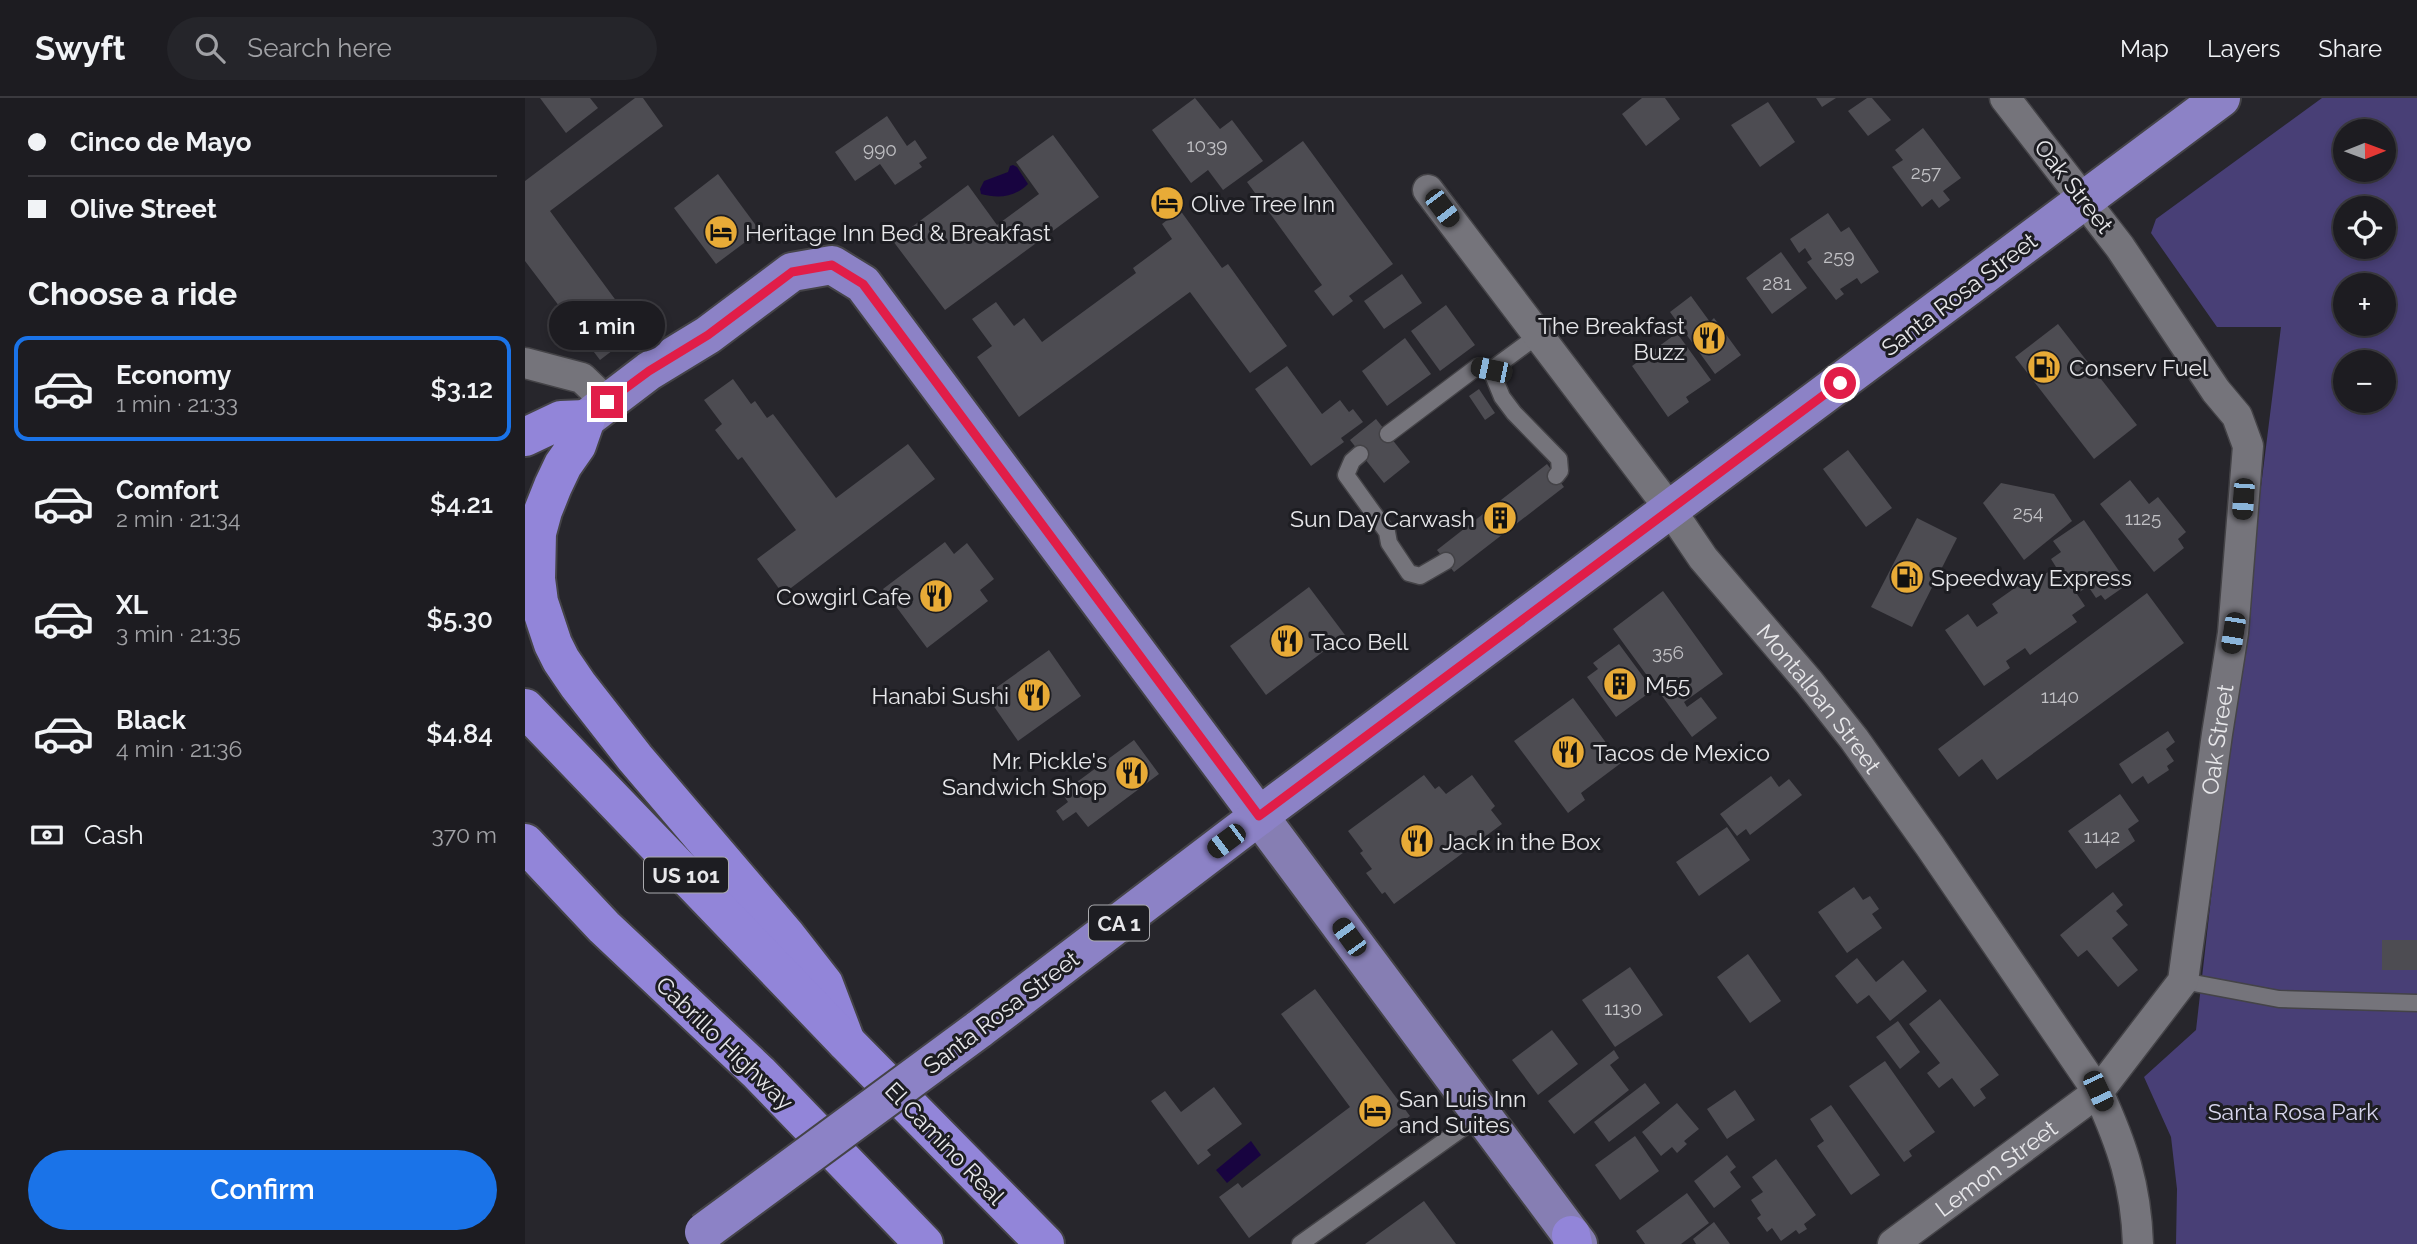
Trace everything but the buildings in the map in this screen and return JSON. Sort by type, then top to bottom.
[{"type":"highway","name":"Santa Rosa Street","points":[[695,1238],[978,1030],[1259,816],[2221,98]]},
{"type":"highway","points":[[846,1042],[824,984],[786,934],[635,758],[561,660],[539,602],[536,579],[537,533],[543,511],[563,465],[597,411],[649,371],[708,335],[792,272],[832,265],[863,284],[1259,816]]},
{"type":"highway","points":[[525,437],[561,419],[597,411]]},
{"type":"highway","name":"US 101","points":[[525,708],[846,1042]]},
{"type":"highway","name":"Cabrillo Highway","points":[[525,843],[604,927],[759,1073],[924,1244]]},
{"type":"highway","points":[[525,878],[543,897],[604,927]]},
{"type":"highway","name":"El Camino Real","points":[[846,1042],[1045,1244]]},
{"type":"main road","points":[[1259,816],[1574,1241]]},
{"type":"street","name":"Oak Street","points":[[2005,98],[2120,247],[2216,391],[2237,416],[2248,446],[2233,633],[2183,981],[2098,1091]]},
{"type":"street","name":"Montalban Street","points":[[1429,190],[1703,558],[1854,739],[2098,1091],[2127,1164],[2138,1244]]},
{"type":"street","points":[[525,363],[582,378],[597,411]]},
{"type":"street","name":"Lemon Street","points":[[1893,1244],[2098,1091]]},
{"type":"lane","points":[[1388,434],[1477,367],[1491,370],[1537,336]]},
{"type":"lane","points":[[1491,370],[1502,397],[1514,414],[1559,459],[1560,471],[1556,476]]},
{"type":"lane","points":[[1360,454],[1352,461],[1346,475],[1387,532],[1389,543],[1409,573],[1420,576],[1446,561]]},
{"type":"lane","points":[[2183,981],[2279,999],[2417,1003]]},
{"type":"lane","points":[[1300,1244],[1481,1115]]},
{"type":"green space","name":"Santa Rosa Park","points":[[2322,98],[2417,98],[2417,1244],[2176,1244],[2177,1189],[2171,1137],[2144,1077],[2196,1030],[2281,327],[2217,327],[2151,233],[2156,219]]},
{"type":"shaded area","points":[[1013,165],[1028,184],[1018,192],[1006,196],[981,194],[984,181],[1008,172]]},
{"type":"shaded area","points":[[1251,1141],[1261,1155],[1227,1183],[1216,1170]]},
{"type":"place","name":"Olive Tree Inn","points":[[1167,203]]},
{"type":"place","name":"Heritage Inn Bed & Breakfast","points":[[721,232]]},
{"type":"place","name":"The Breakfast Buzz","points":[[1709,338]]},
{"type":"place","name":"Conserv Fuel","points":[[2044,367]]},
{"type":"place","name":"Sun Day Carwash","points":[[1500,518]]},
{"type":"place","name":"Speedway Express","points":[[1907,577]]},
{"type":"place","name":"Cowgirl Cafe","points":[[936,596]]},
{"type":"place","name":"Taco Bell","points":[[1287,641]]},
{"type":"place","name":"M55","points":[[1620,684]]},
{"type":"place","name":"Hanabi Sushi","points":[[1034,695]]},
{"type":"place","name":"Tacos de Mexico","points":[[1568,752]]},
{"type":"place","name":"Mr. Pickle's Sandwich Shop","points":[[1132,773]]},
{"type":"place","name":"Jack in the Box","points":[[1417,841]]},
{"type":"place","name":"San Luis Inn and Suites","points":[[1375,1111]]},
{"type":"route","points":[[607,402],[649,371],[708,335],[792,272],[832,265],[863,284],[1259,816],[1840,383]]}]
